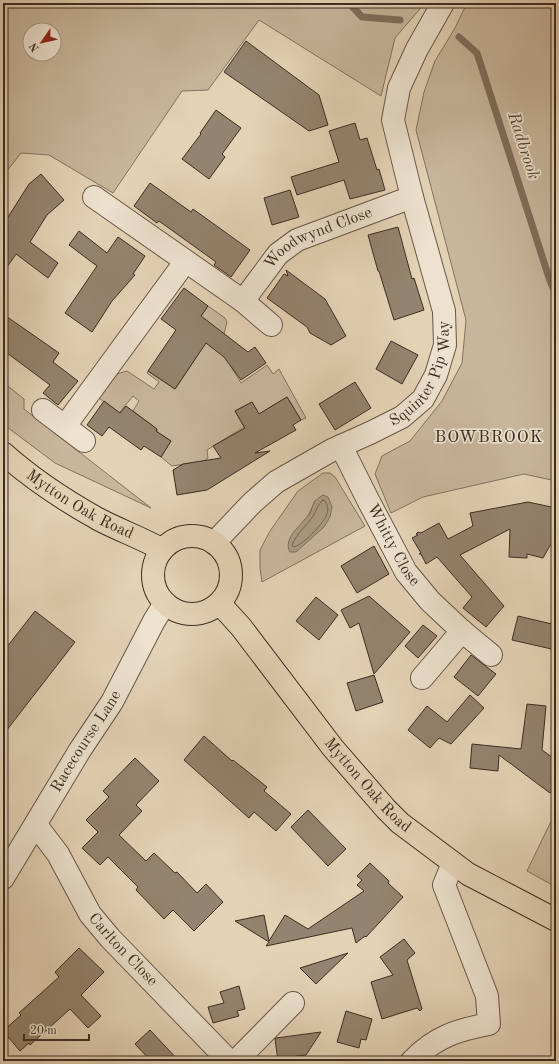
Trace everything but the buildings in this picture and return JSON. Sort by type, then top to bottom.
[{"type":"main road","name":"Mytton Oak Road","points":[[3,453],[24,472],[61,498],[161,549]]},
{"type":"main road","points":[[198,536],[206,538],[223,550],[230,562],[232,577],[229,591],[220,604],[210,611],[198,614],[186,614],[175,610],[165,603],[157,591],[152,576],[154,562],[161,549],[172,542],[185,537],[198,536]]},
{"type":"main road","name":"Mytton Oak Road","points":[[220,604],[254,644],[333,748],[400,823],[468,874],[556,920]]},
{"type":"street","name":"Squinter Pip Way","points":[[214,543],[252,503],[276,482],[332,450],[402,417],[423,400],[436,375],[445,345],[444,311],[412,197],[393,120],[398,88],[417,49],[443,3]]},
{"type":"street","points":[[94,197],[185,262],[243,301],[271,326]]},
{"type":"street","name":"Woodwynd Close","points":[[243,301],[278,254],[297,240],[412,197]]},
{"type":"street","points":[[65,426],[185,262]]},
{"type":"street","points":[[44,410],[84,441]]},
{"type":"street","name":"Whitty Close","points":[[341,446],[406,572],[430,601],[490,656]]},
{"type":"street","name":"Racecourse Lane","points":[[3,878],[80,750],[112,702],[154,621],[165,603]]},
{"type":"street","points":[[422,678],[462,631]]},
{"type":"street","name":"Carlton Close","points":[[36,824],[58,854],[90,914],[110,938],[229,1061]]},
{"type":"street","points":[[412,1061],[424,1048],[438,1039],[466,1028],[488,1024],[487,996],[444,885],[453,863]]},
{"type":"street","points":[[236,1061],[293,1003]]},
{"type":"shaded area","points":[[3,3],[424,3],[395,38],[381,96],[259,20],[208,90],[182,91],[113,193],[49,155],[21,153],[3,176]]},
{"type":"shaded area","points":[[467,3],[552,3],[556,8],[556,481],[524,474],[423,497],[391,513],[375,474],[382,456],[410,441],[442,401],[462,363],[466,320],[416,130],[424,92],[435,61],[455,28]]},
{"type":"shaded area","points":[[208,306],[225,318],[227,322],[224,334],[230,365],[241,383],[267,365],[273,374],[279,369],[306,418],[301,420],[287,397],[259,414],[252,402],[235,411],[244,427],[207,450],[208,458],[204,461],[172,466],[161,457],[171,441],[157,432],[157,429],[133,411],[139,401],[133,396],[119,413],[99,398],[117,374],[127,371],[154,389],[159,382],[147,373],[148,371],[175,389],[194,361],[171,345],[186,337]]},
{"type":"shaded area","points":[[3,382],[24,399],[24,409],[151,508],[55,463],[3,424]]},
{"type":"shaded area","points":[[323,473],[330,473],[335,477],[365,526],[262,582],[260,550],[270,531],[298,491]],"holes":[[[315,501],[296,552],[292,536],[309,514]]]},
{"type":"shaded area","points":[[556,811],[556,887],[527,871]]},
{"type":"water","points":[[323,495],[328,497],[332,507],[330,517],[324,527],[296,552],[290,552],[288,547],[291,537],[311,512],[315,501]]},
{"type":"waterway","name":"Radbrook","points":[[349,3],[362,17],[400,20]]},
{"type":"waterway","name":"Radbrook","points":[[459,37],[477,53],[550,281],[556,294]]},
{"type":"district","name":"BOWBROOK","points":[[489,437]]}]
